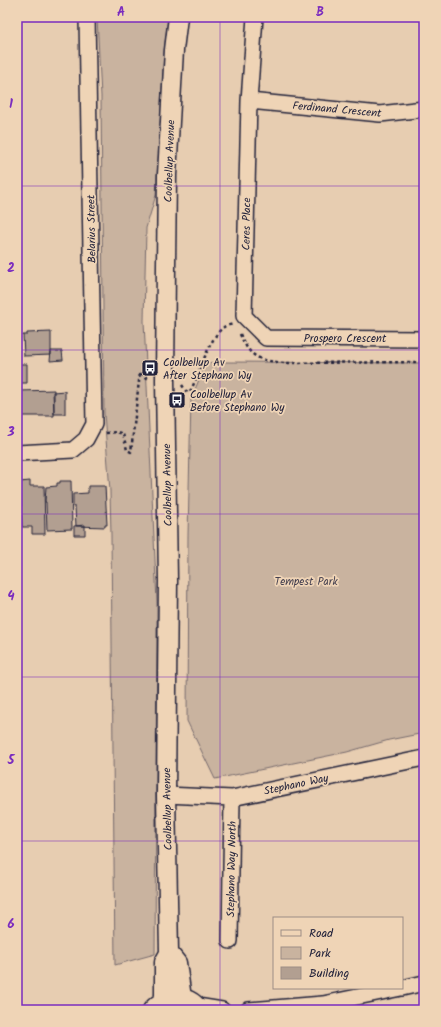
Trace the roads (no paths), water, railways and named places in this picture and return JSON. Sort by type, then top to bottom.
[{"type":"street","name":"Belarius Street","points":[[17,453],[73,450],[86,439],[94,424],[87,17]]},
{"type":"street","name":"Coolbellup Avenue","points":[[158,1005],[164,962],[169,953],[166,795],[168,580],[166,372],[167,175],[174,50],[178,17]]},
{"type":"street","name":"Ceres Place","points":[[255,17],[249,101],[244,316],[266,338]]},
{"type":"street","name":"Ferdinand Crescent","points":[[249,101],[380,114],[424,109]]},
{"type":"street","name":"Prospero Crescent","points":[[266,338],[424,339]]},
{"type":"street","name":"Stephano Way","points":[[166,795],[232,798],[424,758]]},
{"type":"street","name":"Stephano Way North","points":[[230,941],[232,798]]},
{"type":"street","name":"Coolbellup Avenue","points":[[169,953],[177,962],[193,1004]]},
{"type":"street","points":[[403,988],[424,983]]},
{"type":"street","points":[[248,1010],[323,1004],[396,989]]},
{"type":"street","points":[[158,1005],[173,997],[193,1004],[222,1010]]},
{"type":"place","name":"Coolbellup Av After Stephano Wy","points":[[150,368]]},
{"type":"place","name":"Coolbellup Av Before Stephano Wy","points":[[177,400]]},
{"type":"park label","name":"Tempest Park","points":[[306,581]]}]
